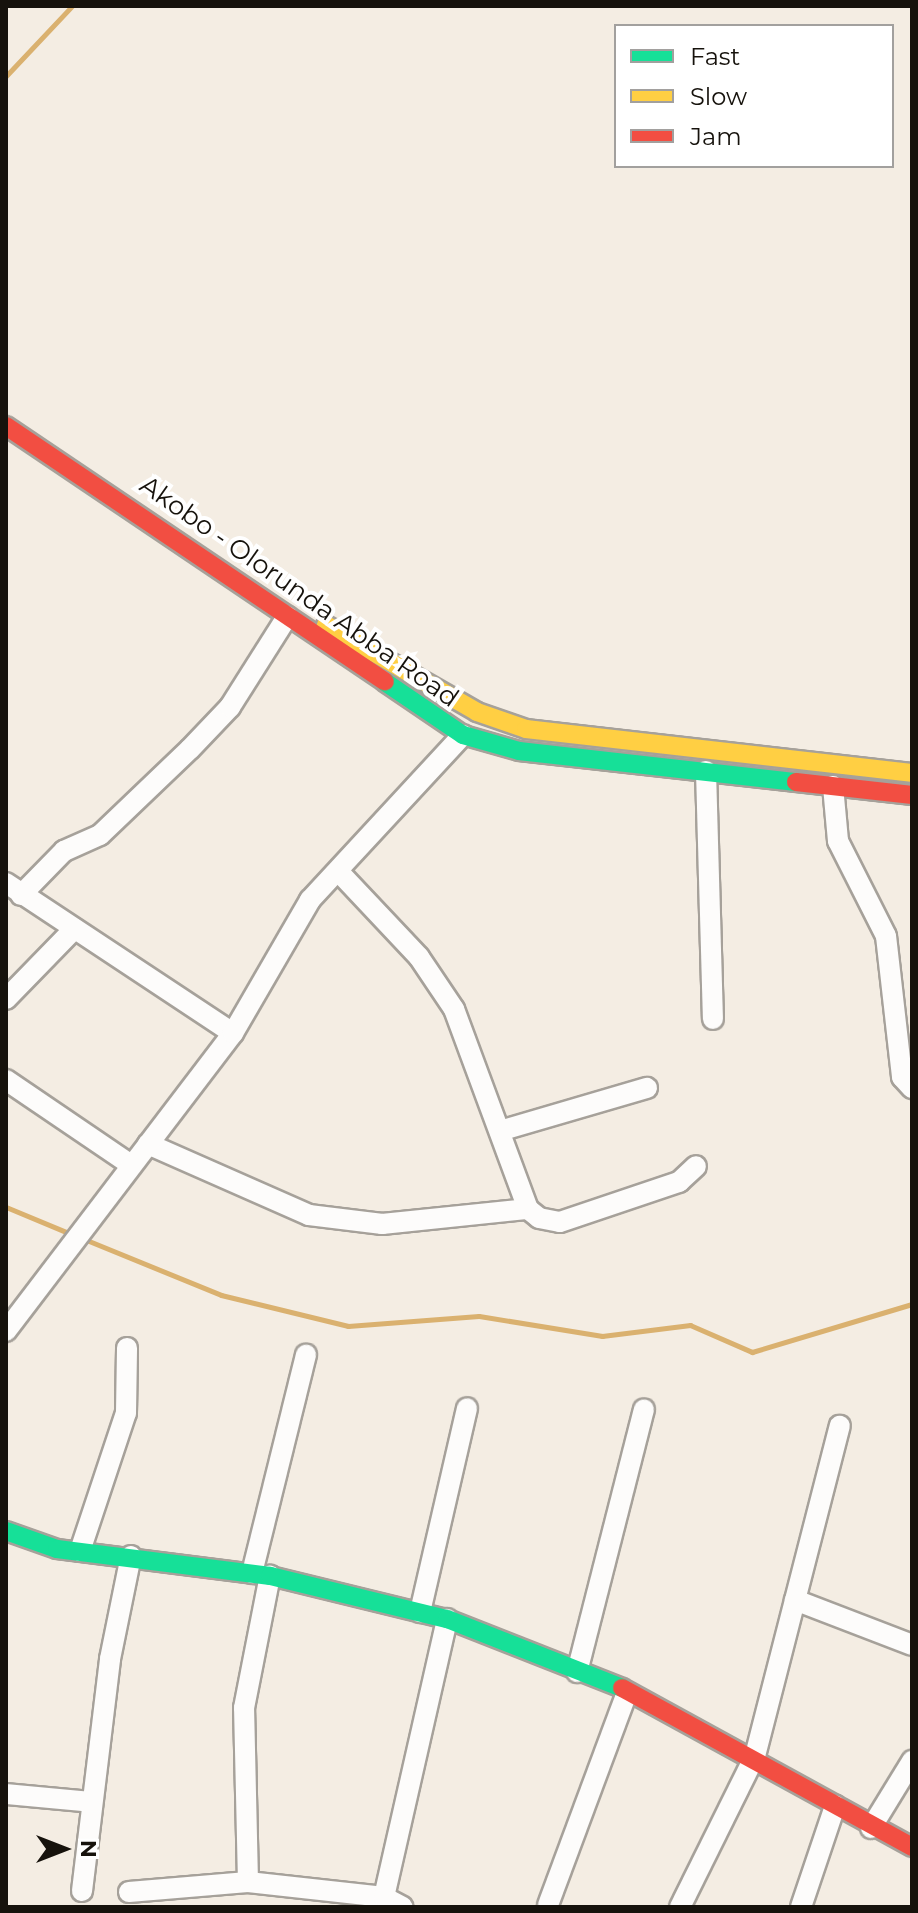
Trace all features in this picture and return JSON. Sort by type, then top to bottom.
[{"type":"main road","name":"Akobo - Olorunda Abba Road","points":[[6,409],[370,651],[477,712],[526,729],[912,773]]},
{"type":"main road","name":"Akobo - Olorunda Abba Road","points":[[6,426],[359,668],[463,735],[519,751],[912,795]]},
{"type":"main road","points":[[359,668],[370,651]]},
{"type":"main road","points":[[6,1531],[80,1551],[261,1574],[447,1619],[627,1693],[755,1756],[871,1828],[912,1847]]},
{"type":"street","points":[[233,1033],[14,889],[64,851],[110,826],[190,749],[230,707],[287,617]]},
{"type":"street","points":[[6,1331],[128,1163],[148,1144],[233,1033],[310,900],[463,735]]},
{"type":"street","points":[[706,771],[713,1019]]},
{"type":"street","points":[[833,786],[838,841],[886,936],[902,1077],[912,1088]]},
{"type":"street","points":[[338,871],[419,957],[454,1009],[503,1130],[528,1209]]},
{"type":"street","points":[[6,999],[74,929]]},
{"type":"street","points":[[6,1080],[128,1163]]},
{"type":"street","points":[[503,1130],[647,1088]]},
{"type":"street","points":[[148,1144],[309,1215],[382,1224],[528,1209],[560,1222],[679,1182],[696,1166]]},
{"type":"street","points":[[80,1551],[126,1413],[127,1348]]},
{"type":"street","points":[[248,1882],[244,1708],[261,1574],[306,1355]]},
{"type":"street","points":[[420,1612],[467,1408]]},
{"type":"street","points":[[577,1672],[644,1409]]},
{"type":"street","points":[[680,1907],[755,1756],[840,1426]]},
{"type":"street","points":[[82,1891],[92,1802],[131,1556]]},
{"type":"street","points":[[795,1600],[912,1645]]},
{"type":"street","points":[[384,1897],[447,1619]]},
{"type":"street","points":[[548,1905],[627,1693]]},
{"type":"street","points":[[871,1828],[912,1761]]},
{"type":"street","points":[[6,1794],[92,1802]]},
{"type":"street","points":[[801,1907],[835,1806]]},
{"type":"street","points":[[129,1892],[248,1882],[318,1898],[384,1897],[403,1907]]},
{"type":"waterway","points":[[6,76],[72,6]]},
{"type":"waterway","points":[[6,1207],[71,1234]]},
{"type":"waterway","points":[[84,1239],[221,1295],[348,1326],[479,1316],[602,1336],[690,1325],[752,1352],[912,1304]]},
{"type":"traffic: fast","points":[[385,682],[463,735],[519,751],[796,782]]},
{"type":"traffic: fast","points":[[6,1531],[57,1549],[270,1576],[447,1619],[622,1688]]},
{"type":"traffic: slow","points":[[326,625],[477,712],[526,729],[912,773]]},
{"type":"traffic: jam","points":[[6,426],[385,682]]},
{"type":"traffic: jam","points":[[796,782],[912,795]]},
{"type":"traffic: jam","points":[[622,1688],[912,1847]]}]
